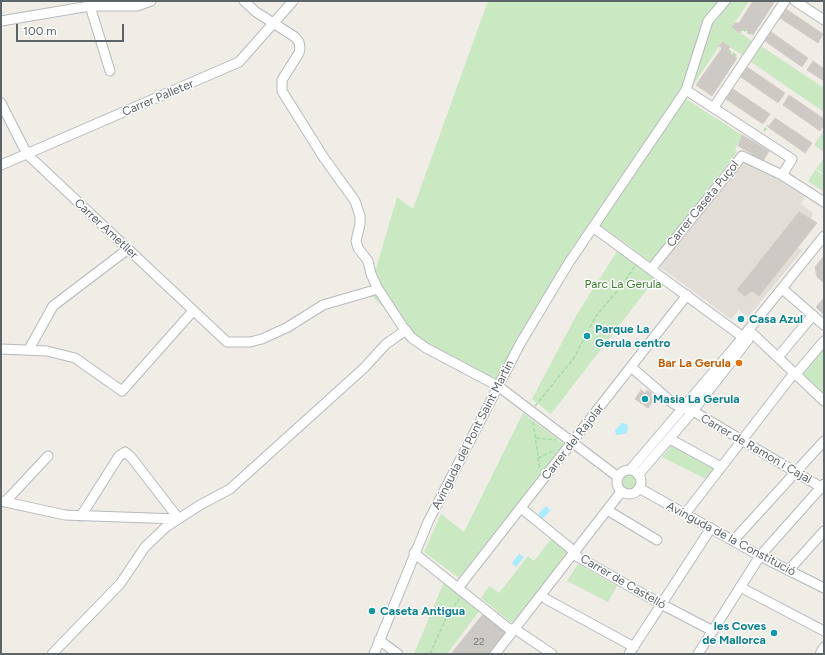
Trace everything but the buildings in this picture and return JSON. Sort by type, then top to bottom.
[{"type":"street","points":[[1,21],[90,6],[137,6],[151,1]]},
{"type":"street","points":[[244,1],[256,12],[274,22],[295,37],[300,48],[282,80],[282,91],[359,208],[360,224],[356,241],[358,248],[368,261],[371,274],[378,289],[412,338],[426,348],[498,386],[532,410],[618,477]]},
{"type":"street","name":"Carrer Palleter","points":[[1,165],[239,62],[293,1]]},
{"type":"street","name":"Avinguda del Pont Saint Martin","points":[[374,654],[414,553],[444,490],[498,386],[568,264],[686,90],[708,21],[725,1]]},
{"type":"street","points":[[714,107],[744,62],[754,52],[759,40],[785,1]]},
{"type":"street","points":[[795,1],[824,20]]},
{"type":"street","points":[[90,6],[110,71]]},
{"type":"street","points":[[686,90],[792,159],[782,175]]},
{"type":"street","name":"Carrer Ametller","points":[[1,103],[27,154],[227,342],[250,342],[262,339],[288,327],[323,306],[378,289]]},
{"type":"street","name":"Carrer Caseta Puçol","points":[[651,269],[742,156],[782,175],[824,202]]},
{"type":"street","points":[[593,227],[778,357],[824,401]]},
{"type":"street","points":[[634,473],[670,439],[693,411],[824,236]]},
{"type":"street","points":[[634,473],[683,408],[748,337],[824,246]]},
{"type":"street","points":[[29,349],[53,306],[128,249]]},
{"type":"street","points":[[786,292],[824,324]]},
{"type":"street","name":"Carrer del Rajolar","points":[[461,591],[521,508],[688,295]]},
{"type":"street","points":[[1,349],[29,349],[47,351],[75,358],[122,390],[193,311]]},
{"type":"street","points":[[778,357],[812,315]]},
{"type":"street","points":[[52,654],[120,584],[145,547],[166,527],[200,505],[230,489],[364,368],[386,344],[406,330]]},
{"type":"street","points":[[685,514],[795,373],[824,341]]},
{"type":"street","name":"Carrer de Ramon i Cajal","points":[[631,367],[674,404],[693,411],[741,441],[823,487]]},
{"type":"street","points":[[670,439],[721,467]]},
{"type":"street","points":[[733,541],[824,441]]},
{"type":"street","points":[[81,516],[119,456],[125,452],[131,457],[179,519]]},
{"type":"street","points":[[3,501],[48,456]]},
{"type":"street","points":[[623,472],[634,473],[640,481],[639,488],[634,493],[624,493],[617,486],[618,477],[623,472]]},
{"type":"street","points":[[698,654],[760,556],[823,487]]},
{"type":"street","name":"Avinguda de la Constitució","points":[[639,488],[760,556],[824,588]]},
{"type":"street","points":[[495,654],[546,599],[576,555],[612,513],[624,493]]},
{"type":"street","points":[[503,654],[517,632],[624,493]]},
{"type":"street","points":[[3,501],[65,515],[179,519]]},
{"type":"street","name":"Carrer de Castelló","points":[[521,508],[569,547],[576,555],[661,604],[713,631]]},
{"type":"street","points":[[612,513],[657,540]]},
{"type":"street","points":[[546,599],[632,651],[711,528]]},
{"type":"street","points":[[789,570],[824,531]]},
{"type":"street","points":[[414,553],[508,628],[552,654]]},
{"type":"street","points":[[740,587],[824,630]]},
{"type":"street","points":[[379,640],[398,654]]},
{"type":"street","points":[[820,654],[824,647]]},
{"type":"path","points":[[742,29],[759,40]]},
{"type":"path","points":[[728,50],[744,62]]},
{"type":"path","points":[[543,481],[532,410],[574,358],[596,316],[622,285],[640,260]]},
{"type":"path","points":[[536,438],[558,440]]},
{"type":"path","points":[[430,654],[447,616],[461,591]]},
{"type":"shaded area","points":[[744,160],[805,197],[801,204],[813,213],[811,219],[817,223],[798,247],[802,251],[748,317],[739,310],[731,319],[660,267],[709,202]]},
{"type":"green space","points":[[488,1],[749,1],[732,27],[752,41],[742,55],[722,42],[694,84],[691,82],[593,227],[498,386],[426,348],[404,319],[400,324],[369,293],[397,197],[413,209]]},
{"type":"green space","points":[[761,46],[824,88],[824,112],[751,62]]},
{"type":"green space","points":[[686,99],[742,135],[735,150],[737,152],[651,262],[600,225]]},
{"type":"green space","points":[[824,130],[824,152],[814,145]]},
{"type":"green space","points":[[824,158],[824,174],[816,169]]},
{"type":"green space","points":[[815,170],[824,175],[824,192],[808,181]]},
{"type":"green space","name":"Parc La Gerula","points":[[618,250],[656,278],[551,414],[532,399],[577,314]]},
{"type":"green space","points":[[824,347],[824,395],[802,373]]},
{"type":"green space","points":[[523,413],[564,444],[459,578],[424,552],[441,514],[464,532]]},
{"type":"green space","points":[[673,443],[716,468],[708,480],[662,457]]},
{"type":"green space","points":[[629,473],[636,478],[637,481],[632,488],[629,489],[622,484],[621,481],[626,474]]},
{"type":"green space","points":[[551,539],[567,552],[514,625],[481,598],[489,586],[499,593],[528,556],[534,561]]},
{"type":"green space","points":[[578,564],[617,586],[608,602],[567,581]]},
{"type":"green space","points":[[444,582],[480,610],[447,654],[414,654]]},
{"type":"water","points":[[622,423],[627,424],[628,430],[625,434],[616,435],[615,430]]},
{"type":"water","points":[[546,506],[550,510],[543,519],[538,514]]},
{"type":"water","points":[[519,554],[524,557],[516,567],[512,563]]},
{"type":"place","name":"Casa Azul","points":[[741,319]]},
{"type":"place","name":"Parque La Gerula centro","points":[[587,336]]},
{"type":"place","name":"Bar La Gerula","points":[[739,363]]},
{"type":"place","name":"Masia La Gerula","points":[[645,399]]},
{"type":"place","name":"Caseta Antigua","points":[[372,611]]},
{"type":"place","name":"les Coves de Mallorca","points":[[774,633]]}]
